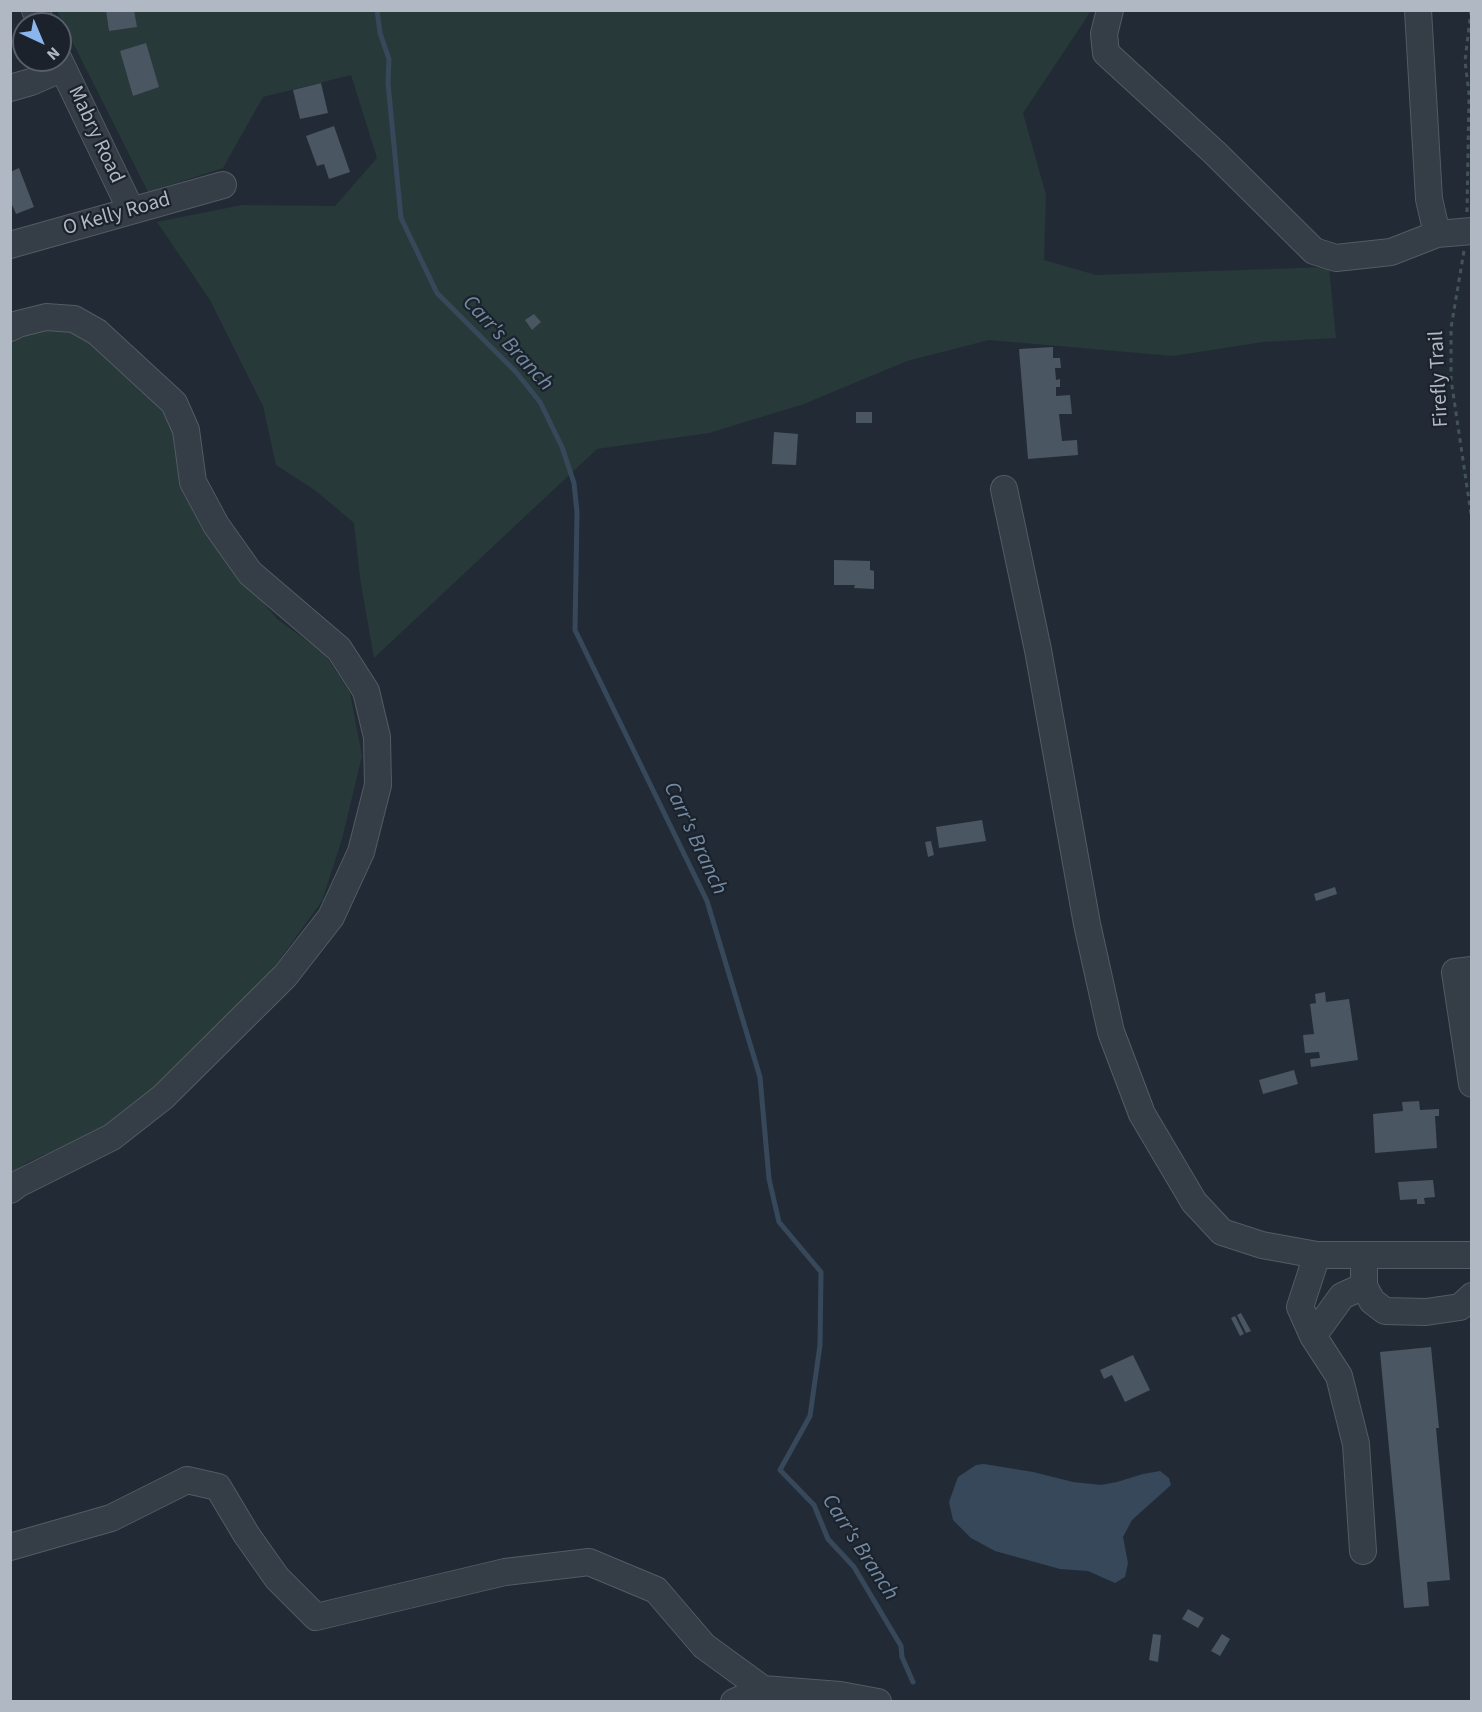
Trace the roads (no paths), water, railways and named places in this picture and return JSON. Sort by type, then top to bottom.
[{"type":"street","points":[[1110,10],[1104,34],[1106,53],[1214,152],[1314,251],[1336,258],[1391,252],[1437,234],[1467,233]]},
{"type":"street","points":[[1418,10],[1429,199],[1437,234]]},
{"type":"street","points":[[10,88],[31,82],[48,72]]},
{"type":"street","name":"Mabry Road","points":[[65,72],[130,210]]},
{"type":"street","name":"O Kelly Road","points":[[10,245],[223,185]]},
{"type":"street","points":[[10,328],[46,317],[74,319],[98,332],[174,403],[186,430],[192,482],[216,525],[250,573],[339,649],[366,691],[377,737],[378,785],[361,852],[331,917],[285,976],[163,1097],[112,1137],[10,1190]]},
{"type":"street","points":[[1004,489],[1038,651],[1111,1032],[1142,1114],[1194,1202],[1222,1232],[1262,1245],[1317,1255],[1472,1255]]},
{"type":"street","points":[[1472,970],[1455,972],[1472,1084]]},
{"type":"street","points":[[1317,1255],[1300,1307],[1313,1336],[1340,1376],[1356,1444],[1363,1551]]},
{"type":"street","points":[[1365,1255],[1364,1286],[1372,1301],[1385,1311],[1426,1312],[1460,1307],[1472,1296]]},
{"type":"street","points":[[1313,1336],[1342,1296],[1364,1286]]},
{"type":"street","points":[[10,1547],[111,1518],[187,1480],[218,1487],[246,1534],[277,1578],[316,1617],[505,1572],[589,1562],[656,1590],[704,1646],[763,1689]]},
{"type":"street","points":[[734,1701],[763,1689],[840,1695],[878,1701]]},
{"type":"water","points":[[984,1464],[1033,1472],[1073,1482],[1101,1485],[1160,1471],[1169,1478],[1171,1485],[1132,1520],[1123,1537],[1128,1563],[1125,1577],[1115,1583],[1088,1571],[1060,1569],[995,1551],[971,1538],[953,1520],[949,1502],[958,1477],[976,1465]]},
{"type":"waterway","name":"Carr's Branch","points":[[377,10],[380,33],[389,59],[388,83],[401,218],[437,293],[516,372],[540,402],[562,447],[574,483],[577,512],[575,630],[707,901],[760,1077],[769,1179],[779,1222],[821,1272],[820,1345],[810,1416],[780,1470],[814,1505],[828,1539],[854,1567],[901,1646],[902,1657],[913,1682]]}]
